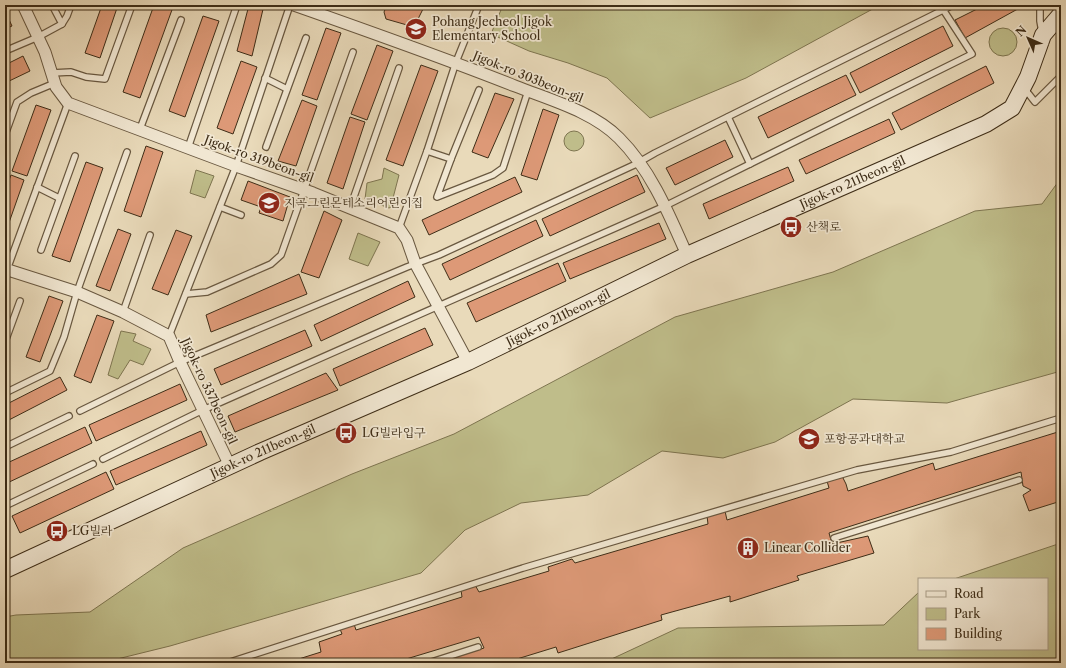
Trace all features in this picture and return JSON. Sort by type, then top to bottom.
[{"type":"main road","name":"Jigok-ro 211beon-gil","points":[[6,567],[230,466],[468,362],[687,255],[986,124],[1012,108],[1028,77],[1043,35],[1061,14]]},
{"type":"street","points":[[23,5],[45,52],[56,87],[68,103]]},
{"type":"street","name":"Jigok-ro 303beon-gil","points":[[294,5],[456,62],[567,106],[600,122],[619,138],[640,162],[665,206],[687,255]]},
{"type":"street","name":"Jigok-ro 319beon-gil","points":[[68,103],[236,166],[303,189],[399,228]]},
{"type":"street","points":[[399,228],[407,240],[415,263],[437,306],[468,362]]},
{"type":"street","name":"Jigok-ro 337beon-gil","points":[[6,271],[77,292],[123,312],[169,336],[230,466]]},
{"type":"lane","points":[[52,5],[62,24]]},
{"type":"lane","points":[[5,51],[38,37],[62,24],[71,5]]},
{"type":"lane","points":[[5,135],[17,102],[53,78],[71,72],[86,77],[105,79],[132,5]]},
{"type":"lane","points":[[188,148],[237,5]]},
{"type":"lane","points":[[169,336],[236,166],[290,5]]},
{"type":"lane","points":[[399,228],[427,151],[456,62],[479,5]]},
{"type":"lane","points":[[80,410],[180,362],[415,263],[439,255],[640,162],[656,152],[944,11],[953,5]]},
{"type":"lane","points":[[1040,5],[1040,21],[1043,35]]},
{"type":"lane","points":[[103,459],[203,410],[665,206],[972,54],[944,11]]},
{"type":"lane","points":[[140,130],[180,20]]},
{"type":"lane","points":[[266,147],[306,38]]},
{"type":"lane","points":[[186,294],[207,292],[270,264],[281,255],[303,189],[353,52]]},
{"type":"lane","points":[[350,208],[399,68]]},
{"type":"lane","points":[[1023,87],[1035,102],[1061,76]]},
{"type":"lane","points":[[265,78],[287,89]]},
{"type":"lane","points":[[479,90],[437,197],[493,175],[503,168],[528,91]]},
{"type":"lane","points":[[6,271],[68,103]]},
{"type":"lane","points":[[728,117],[750,164]]},
{"type":"lane","points":[[427,151],[451,159]]},
{"type":"lane","points":[[5,393],[50,371],[64,337],[77,292],[127,152]]},
{"type":"lane","points":[[41,250],[75,156]]},
{"type":"lane","points":[[37,187],[60,198]]},
{"type":"lane","points":[[220,207],[241,215]]},
{"type":"lane","points":[[123,312],[150,235]]},
{"type":"lane","points":[[5,342],[20,301]]},
{"type":"lane","points":[[5,447],[69,416]]},
{"type":"lane","points":[[227,663],[515,571],[849,472],[951,452],[1061,418]]},
{"type":"lane","points":[[5,506],[93,464]]},
{"type":"lane","points":[[834,538],[1019,480]]},
{"type":"lane","points":[[428,663],[478,647]]},
{"type":"green space","points":[[503,5],[880,5],[746,78],[650,118],[607,78],[568,63],[529,51],[491,34]]},
{"type":"green space","points":[[1003,28],[1009,29],[1013,32],[1016,36],[1016,48],[1013,52],[1009,55],[1003,56],[997,55],[993,52],[990,48],[989,42],[990,36],[993,32],[997,29]]},
{"type":"green space","points":[[570,131],[578,131],[584,137],[584,145],[578,151],[570,151],[564,145],[564,137]]},
{"type":"green space","points":[[384,168],[399,175],[393,198],[394,206],[389,208],[365,199],[367,183],[382,179]]},
{"type":"green space","points":[[196,170],[214,176],[205,198],[190,193]]},
{"type":"green space","points":[[1061,178],[1061,371],[947,403],[853,399],[775,442],[723,458],[662,451],[588,495],[521,503],[465,530],[421,573],[170,646],[101,663],[5,663],[5,617],[16,615],[90,612],[183,548],[352,474],[454,434],[675,317],[833,272],[975,211],[1042,204]]},
{"type":"green space","points":[[358,233],[380,242],[368,266],[349,259]]},
{"type":"green space","points":[[121,331],[136,334],[133,341],[151,349],[143,365],[130,360],[118,379],[108,375]]},
{"type":"green space","points":[[1061,543],[1061,663],[603,663],[678,628],[884,625],[918,593],[918,650],[1048,650],[1048,578],[957,578]]},
{"type":"building","points":[[102,5],[118,5],[100,58],[85,53]]},
{"type":"building","points":[[154,5],[168,5],[173,7],[140,98],[123,92]]},
{"type":"building","points":[[249,5],[264,5],[252,56],[237,51]]},
{"type":"building","points":[[387,5],[425,5],[414,27],[386,19],[384,12]]},
{"type":"building","points":[[985,5],[1025,5],[965,38],[955,20]]},
{"type":"building","points":[[5,11],[12,26],[5,29]]},
{"type":"building","points":[[203,16],[219,21],[185,117],[169,111]]},
{"type":"building","points":[[943,26],[953,46],[860,93],[850,73]]},
{"type":"building","points":[[326,28],[341,33],[317,100],[302,95]]},
{"type":"building","points":[[377,45],[393,51],[367,120],[351,114]]},
{"type":"building","points":[[23,56],[30,71],[5,83],[5,65]]},
{"type":"building","points":[[241,61],[257,67],[233,134],[217,128]]},
{"type":"building","points":[[421,65],[438,71],[403,166],[386,160]]},
{"type":"building","points":[[986,66],[994,83],[901,130],[892,113]]},
{"type":"building","points":[[846,75],[856,95],[768,138],[758,117]]},
{"type":"building","points":[[495,93],[514,99],[488,158],[472,152]]},
{"type":"building","points":[[302,100],[317,106],[296,166],[278,161]]},
{"type":"building","points":[[36,105],[51,110],[27,176],[12,171]]},
{"type":"building","points":[[543,109],[559,115],[537,180],[521,175]]},
{"type":"building","points":[[350,117],[365,122],[343,189],[327,183]]},
{"type":"building","points":[[889,119],[895,133],[806,174],[799,160]]},
{"type":"building","points":[[725,140],[733,157],[675,185],[666,168]]},
{"type":"building","points":[[146,146],[163,152],[141,217],[124,211]]},
{"type":"building","points":[[86,162],[103,168],[70,262],[52,256]]},
{"type":"building","points":[[788,167],[794,181],[709,219],[703,204]]},
{"type":"building","points":[[11,175],[24,180],[5,234],[5,191]]},
{"type":"building","points":[[637,175],[645,192],[550,236],[542,219]]},
{"type":"building","points":[[515,177],[522,192],[429,235],[422,220]]},
{"type":"building","name":"지곡그린몬테소리어린이집","points":[[248,181],[290,197],[283,221],[259,213],[261,207],[241,200]]},
{"type":"building","points":[[324,211],[342,220],[319,278],[301,272]]},
{"type":"building","points":[[536,220],[543,236],[450,280],[442,264]]},
{"type":"building","points":[[659,223],[666,239],[570,279],[563,263]]},
{"type":"building","points":[[118,229],[131,234],[110,291],[96,286]]},
{"type":"building","points":[[176,230],[192,236],[168,295],[152,289]]},
{"type":"building","points":[[558,263],[566,281],[476,322],[467,303]]},
{"type":"building","points":[[299,274],[307,294],[211,332],[206,315]]},
{"type":"building","points":[[408,281],[415,297],[321,341],[314,325]]},
{"type":"building","points":[[49,296],[63,301],[40,362],[26,357]]},
{"type":"building","points":[[97,315],[114,321],[91,383],[74,376]]},
{"type":"building","points":[[425,328],[433,345],[340,386],[333,369]]},
{"type":"building","points":[[305,330],[312,346],[221,385],[214,369]]},
{"type":"building","points":[[326,373],[338,390],[235,432],[228,416]]},
{"type":"building","points":[[60,377],[67,390],[5,422],[5,405]]},
{"type":"building","points":[[180,384],[187,400],[96,441],[89,425]]},
{"type":"building","points":[[85,427],[92,443],[5,484],[5,464]]},
{"type":"building","points":[[201,431],[207,445],[116,485],[110,471]]},
{"type":"building","name":"Linear Collider","points":[[1061,431],[1061,501],[1029,511],[1023,495],[1031,490],[1023,486],[1021,472],[829,533],[832,544],[868,536],[874,553],[797,576],[799,580],[730,602],[730,596],[661,615],[662,620],[558,653],[556,647],[504,663],[455,663],[453,658],[484,648],[479,637],[393,663],[286,663],[321,652],[319,642],[342,634],[340,629],[354,624],[356,630],[462,597],[461,590],[475,585],[479,592],[549,571],[548,567],[572,559],[575,563],[708,524],[707,516],[725,511],[727,520],[829,488],[827,481],[842,476],[848,491],[933,463],[935,470]]},
{"type":"building","points":[[106,472],[114,489],[20,533],[12,516]]},
{"type":"building","points":[[251,658],[253,663],[237,663]]},
{"type":"place","name":"Pohang Jecheol Jigok Elementary School","points":[[416,29]]},
{"type":"place","name":"지곡그린몬테소리어린이집","points":[[269,203]]},
{"type":"place","name":"산책로","points":[[791,227]]},
{"type":"place","name":"LG빌라입구","points":[[346,433]]},
{"type":"place","name":"포항공과대학교","points":[[809,439]]},
{"type":"place","name":"LG빌라","points":[[57,531]]},
{"type":"place","name":"Linear Collider","points":[[748,548]]}]
